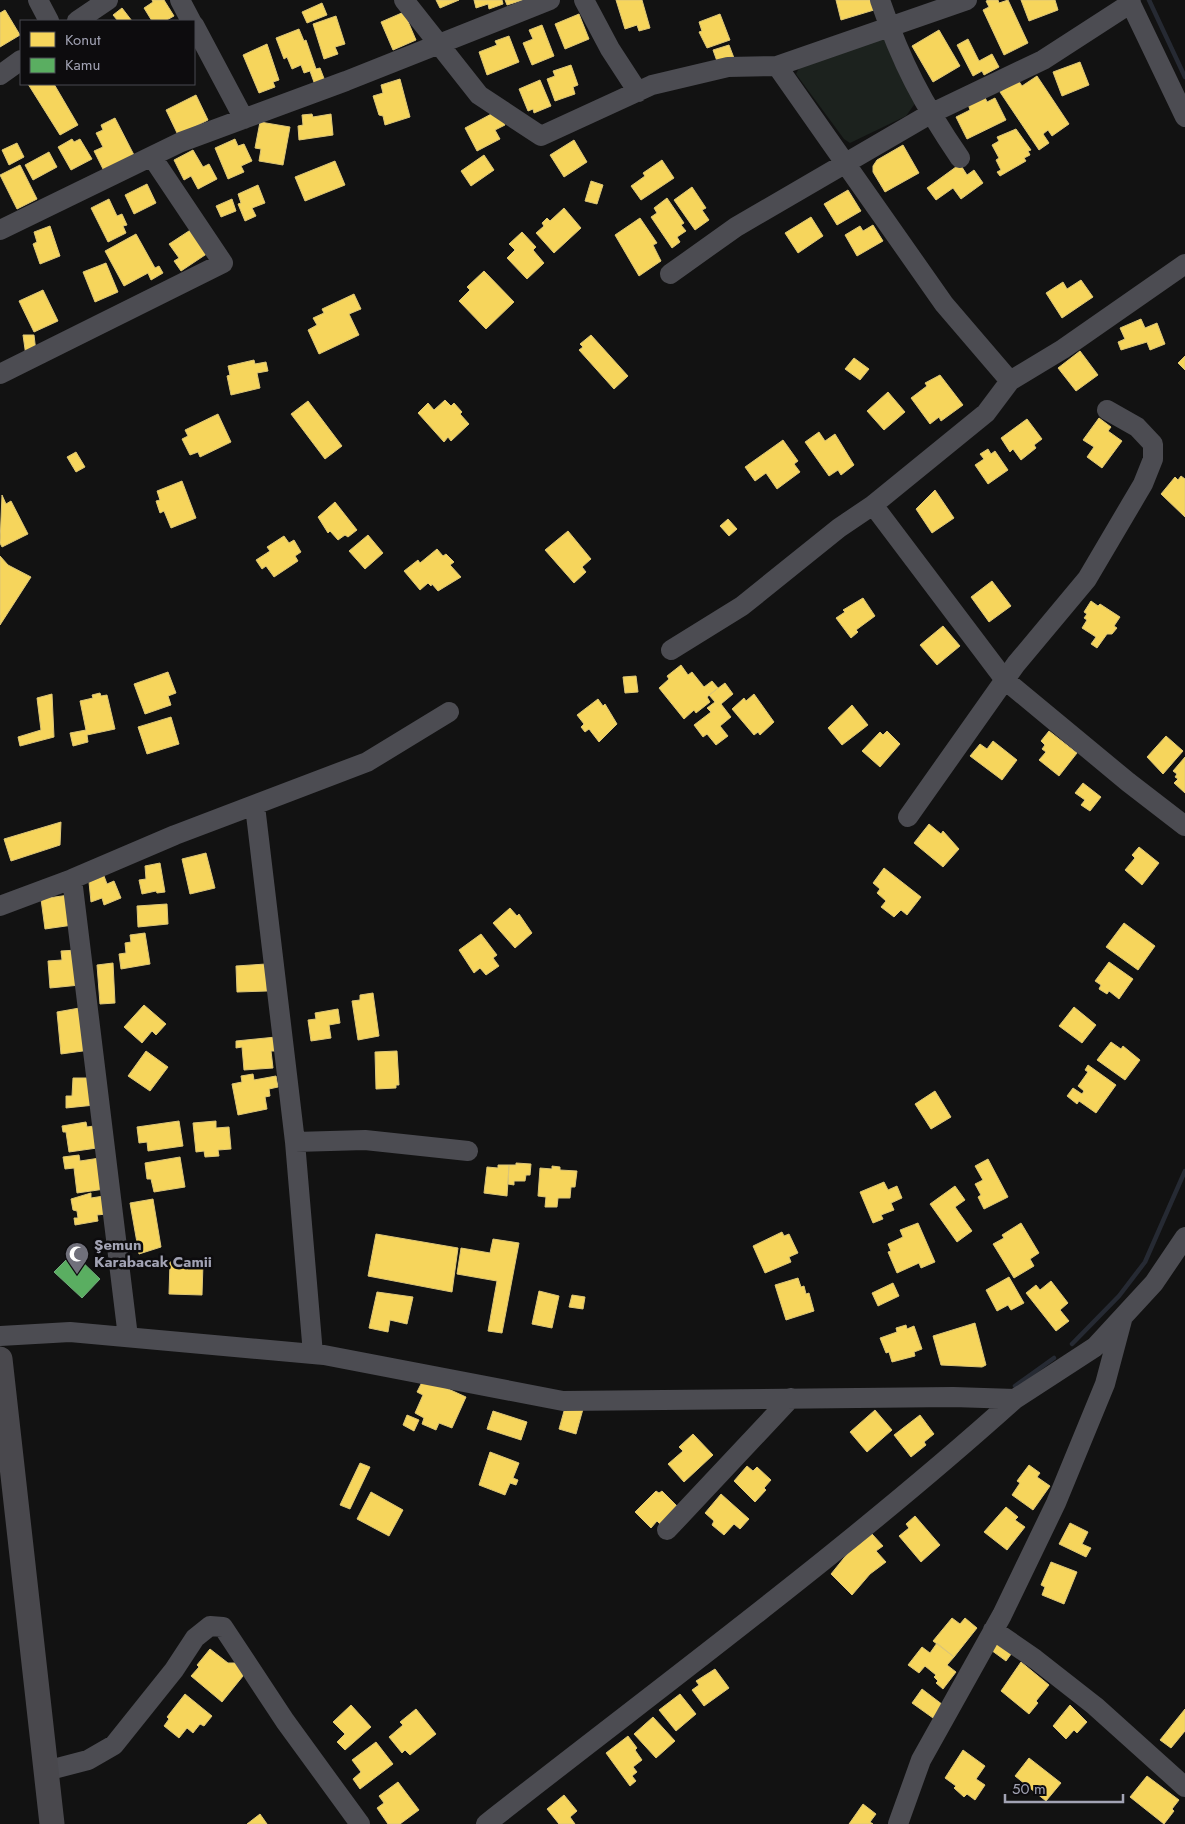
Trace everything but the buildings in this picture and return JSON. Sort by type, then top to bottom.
[{"type":"main road","points":[[0,1359],[52,1824]]},
{"type":"street","points":[[38,0],[49,20]]},
{"type":"street","points":[[78,20],[108,0]]},
{"type":"street","points":[[180,0],[191,20]]},
{"type":"street","points":[[404,0],[479,95],[540,136],[652,85],[728,67],[777,66],[967,0]]},
{"type":"street","points":[[0,230],[181,142],[550,0]]},
{"type":"street","points":[[584,0],[610,49],[638,92]]},
{"type":"street","points":[[880,0],[888,26],[909,76],[930,114],[960,158]]},
{"type":"street","points":[[670,274],[736,227],[930,114],[1043,60],[1130,2],[1185,117]]},
{"type":"street","points":[[195,28],[244,119]]},
{"type":"street","points":[[0,74],[20,61]]},
{"type":"street","points":[[777,66],[944,304],[1010,381]]},
{"type":"street","points":[[0,374],[223,263],[152,157]]},
{"type":"street","points":[[671,650],[742,606],[839,528],[873,505],[986,413],[1010,381],[1063,349],[1185,264]]},
{"type":"street","points":[[908,817],[1016,664],[1087,579],[1143,484],[1155,453],[1151,440],[1141,430],[1107,410]]},
{"type":"street","points":[[873,505],[1005,680],[1128,782],[1185,826]]},
{"type":"street","points":[[0,906],[72,879],[174,835],[255,806],[367,762],[449,712]]},
{"type":"street","points":[[255,806],[295,1142],[313,1354]]},
{"type":"street","points":[[72,879],[128,1337]]},
{"type":"street","points":[[295,1142],[365,1140],[468,1151]]},
{"type":"street","points":[[486,1824],[788,1589],[957,1451],[1015,1399],[1095,1347],[1154,1283],[1185,1237]]},
{"type":"street","points":[[898,1824],[921,1760],[993,1630],[1056,1503],[1106,1384],[1122,1317]]},
{"type":"street","points":[[0,1336],[70,1332],[313,1354],[563,1401],[953,1397],[1015,1399]]},
{"type":"street","points":[[667,1530],[791,1398]]},
{"type":"street","points":[[46,1771],[88,1760],[114,1744],[174,1670],[195,1638],[210,1626],[223,1627],[285,1721],[360,1824]]},
{"type":"street","points":[[993,1630],[1035,1659],[1095,1706],[1185,1787]]},
{"type":"shaded area","points":[[882,35],[887,40],[894,63],[916,102],[906,116],[850,143],[844,139],[796,74],[801,64]]},
{"type":"waterway","points":[[1149,0],[1185,77]]},
{"type":"waterway","points":[[1072,1344],[1119,1296],[1145,1262],[1185,1171]]},
{"type":"waterway","points":[[1015,1386],[1054,1358]]},
{"type":"place","name":"Şemun Karabacak Camii","points":[[77,1275]]}]
